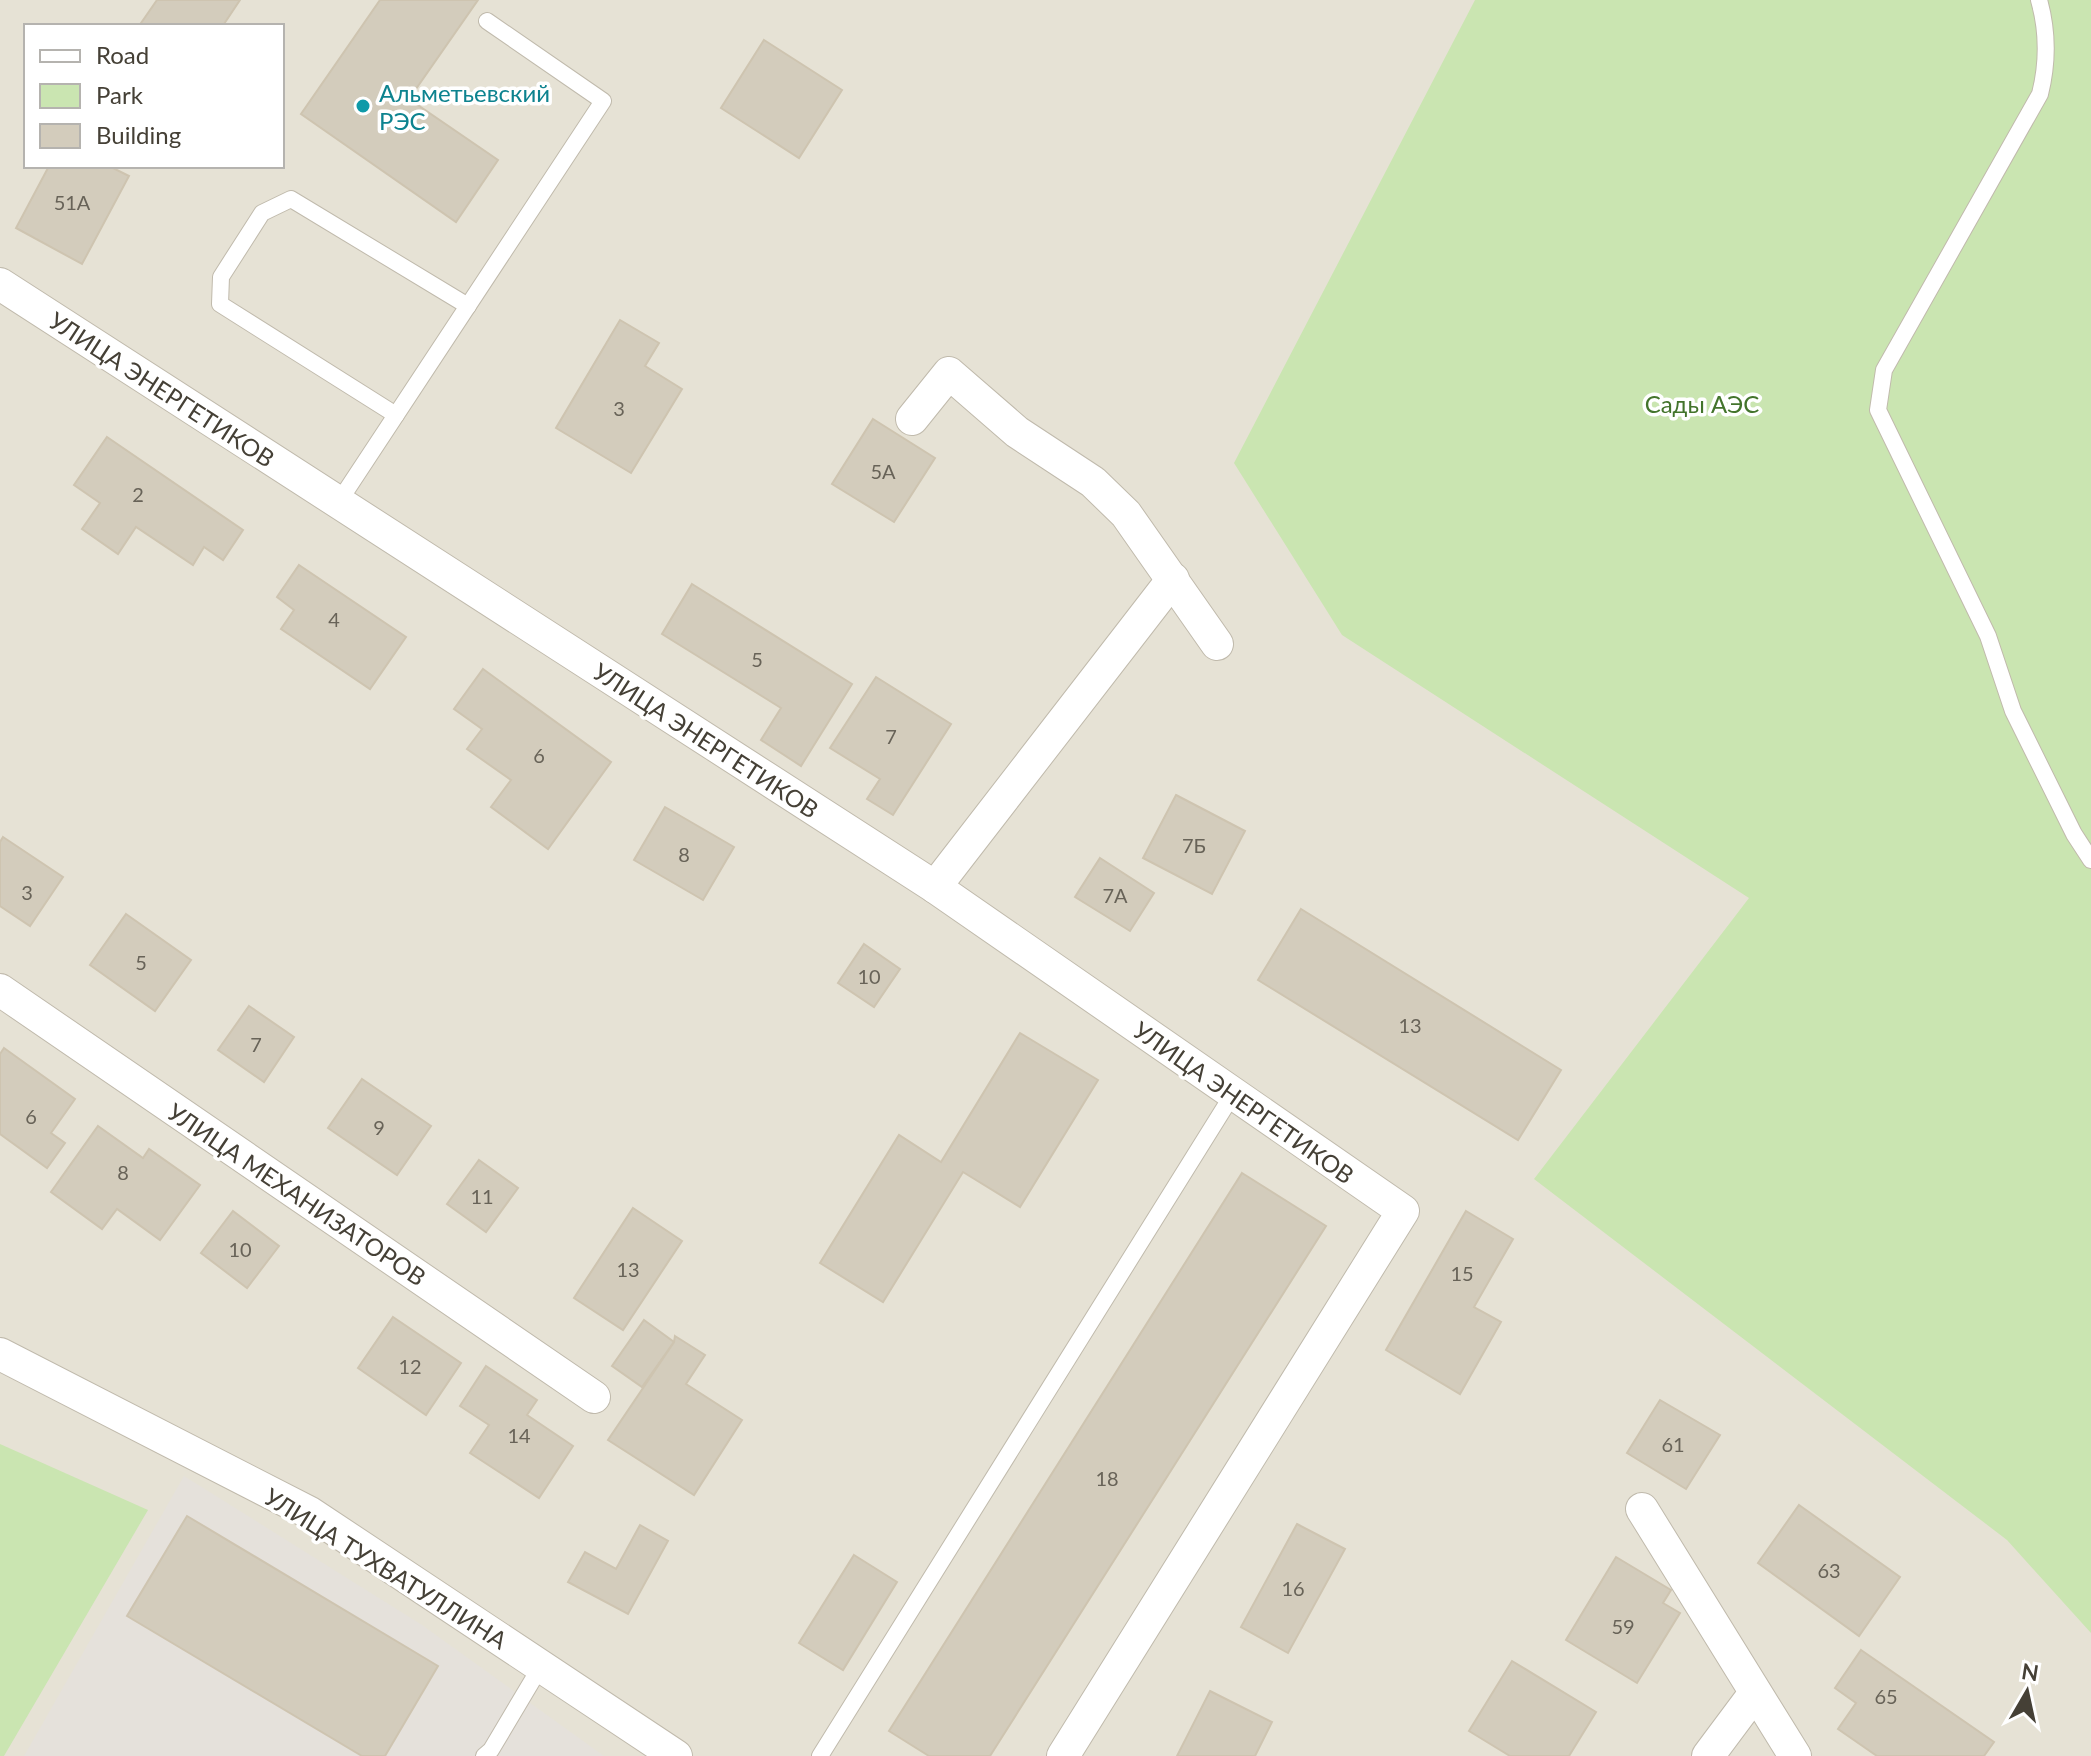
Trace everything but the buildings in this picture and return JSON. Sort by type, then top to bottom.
[{"type":"street","name":"УЛИЦА ЭНЕРГЕТИКОВ","points":[[0,284],[935,887],[1403,1211],[1063,1756]]},
{"type":"street","points":[[912,419],[949,373],[1017,432],[1093,482],[1126,514],[1217,644]]},
{"type":"street","points":[[935,887],[1173,579]]},
{"type":"street","name":"УЛИЦА МЕХАНИЗАТОРОВ","points":[[0,990],[594,1397]]},
{"type":"street","name":"УЛИЦА ТУХВАТУЛЛИНА","points":[[0,1354],[310,1513],[676,1756]]},
{"type":"street","points":[[1642,1509],[1795,1756]]},
{"type":"street","points":[[1708,1756],[1755,1693]]},
{"type":"lane","points":[[2039,0],[2046,23],[2046,68],[2040,94],[1884,370],[1878,410],[1988,636],[2013,711],[2074,834],[2091,860]]},
{"type":"lane","points":[[338,503],[603,101],[487,21]]},
{"type":"lane","points":[[396,415],[220,304],[221,277],[262,213],[291,199],[468,306]]},
{"type":"lane","points":[[820,1756],[1233,1094]]},
{"type":"lane","points":[[484,1756],[491,1750],[541,1666]]},
{"type":"shaded area","points":[[0,0],[2091,0],[2091,1756],[0,1756]]},
{"type":"shaded area","points":[[184,1476],[422,1625],[604,1756],[24,1756]]},
{"type":"green space","name":"Сады АЭС","points":[[1475,0],[2091,0],[2091,1633],[2007,1540],[1534,1179],[1749,898],[1342,635],[1234,463]]},
{"type":"green space","points":[[0,1444],[148,1510],[4,1756],[0,1756]]},
{"type":"place","name":"Альметьевский РЭС","points":[[363,106]]}]
